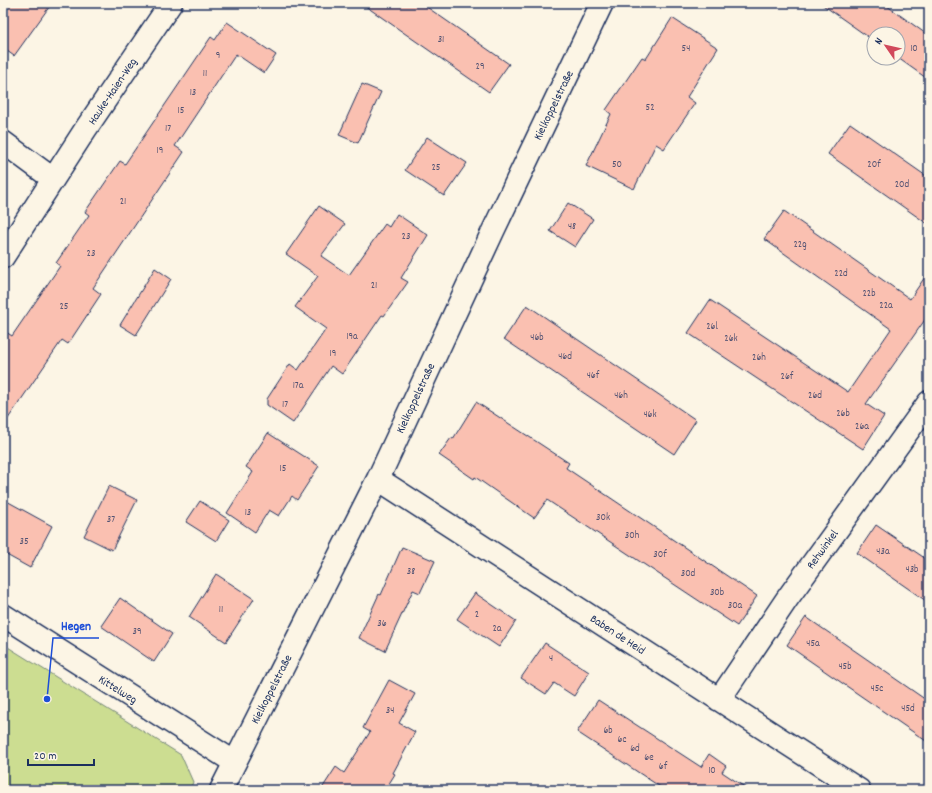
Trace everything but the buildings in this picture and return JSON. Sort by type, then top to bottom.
[{"type":"street","name":"Hauke-Haien-Weg","points":[[3,257],[53,179],[171,3]]},
{"type":"street","name":"Kielkoppelstraße","points":[[221,790],[378,479],[496,224],[602,3]]},
{"type":"street","points":[[3,142],[53,179]]},
{"type":"street","name":"Rehwinkel","points":[[719,700],[787,599],[929,402]]},
{"type":"street","name":"Baben de Heid","points":[[378,479],[859,790]]},
{"type":"street","name":"Kittelweg","points":[[3,615],[234,762]]},
{"type":"green space","points":[[3,644],[181,755],[193,782],[190,790],[3,790]]},
{"type":"place","name":"Hegen","points":[[47,699]]}]
